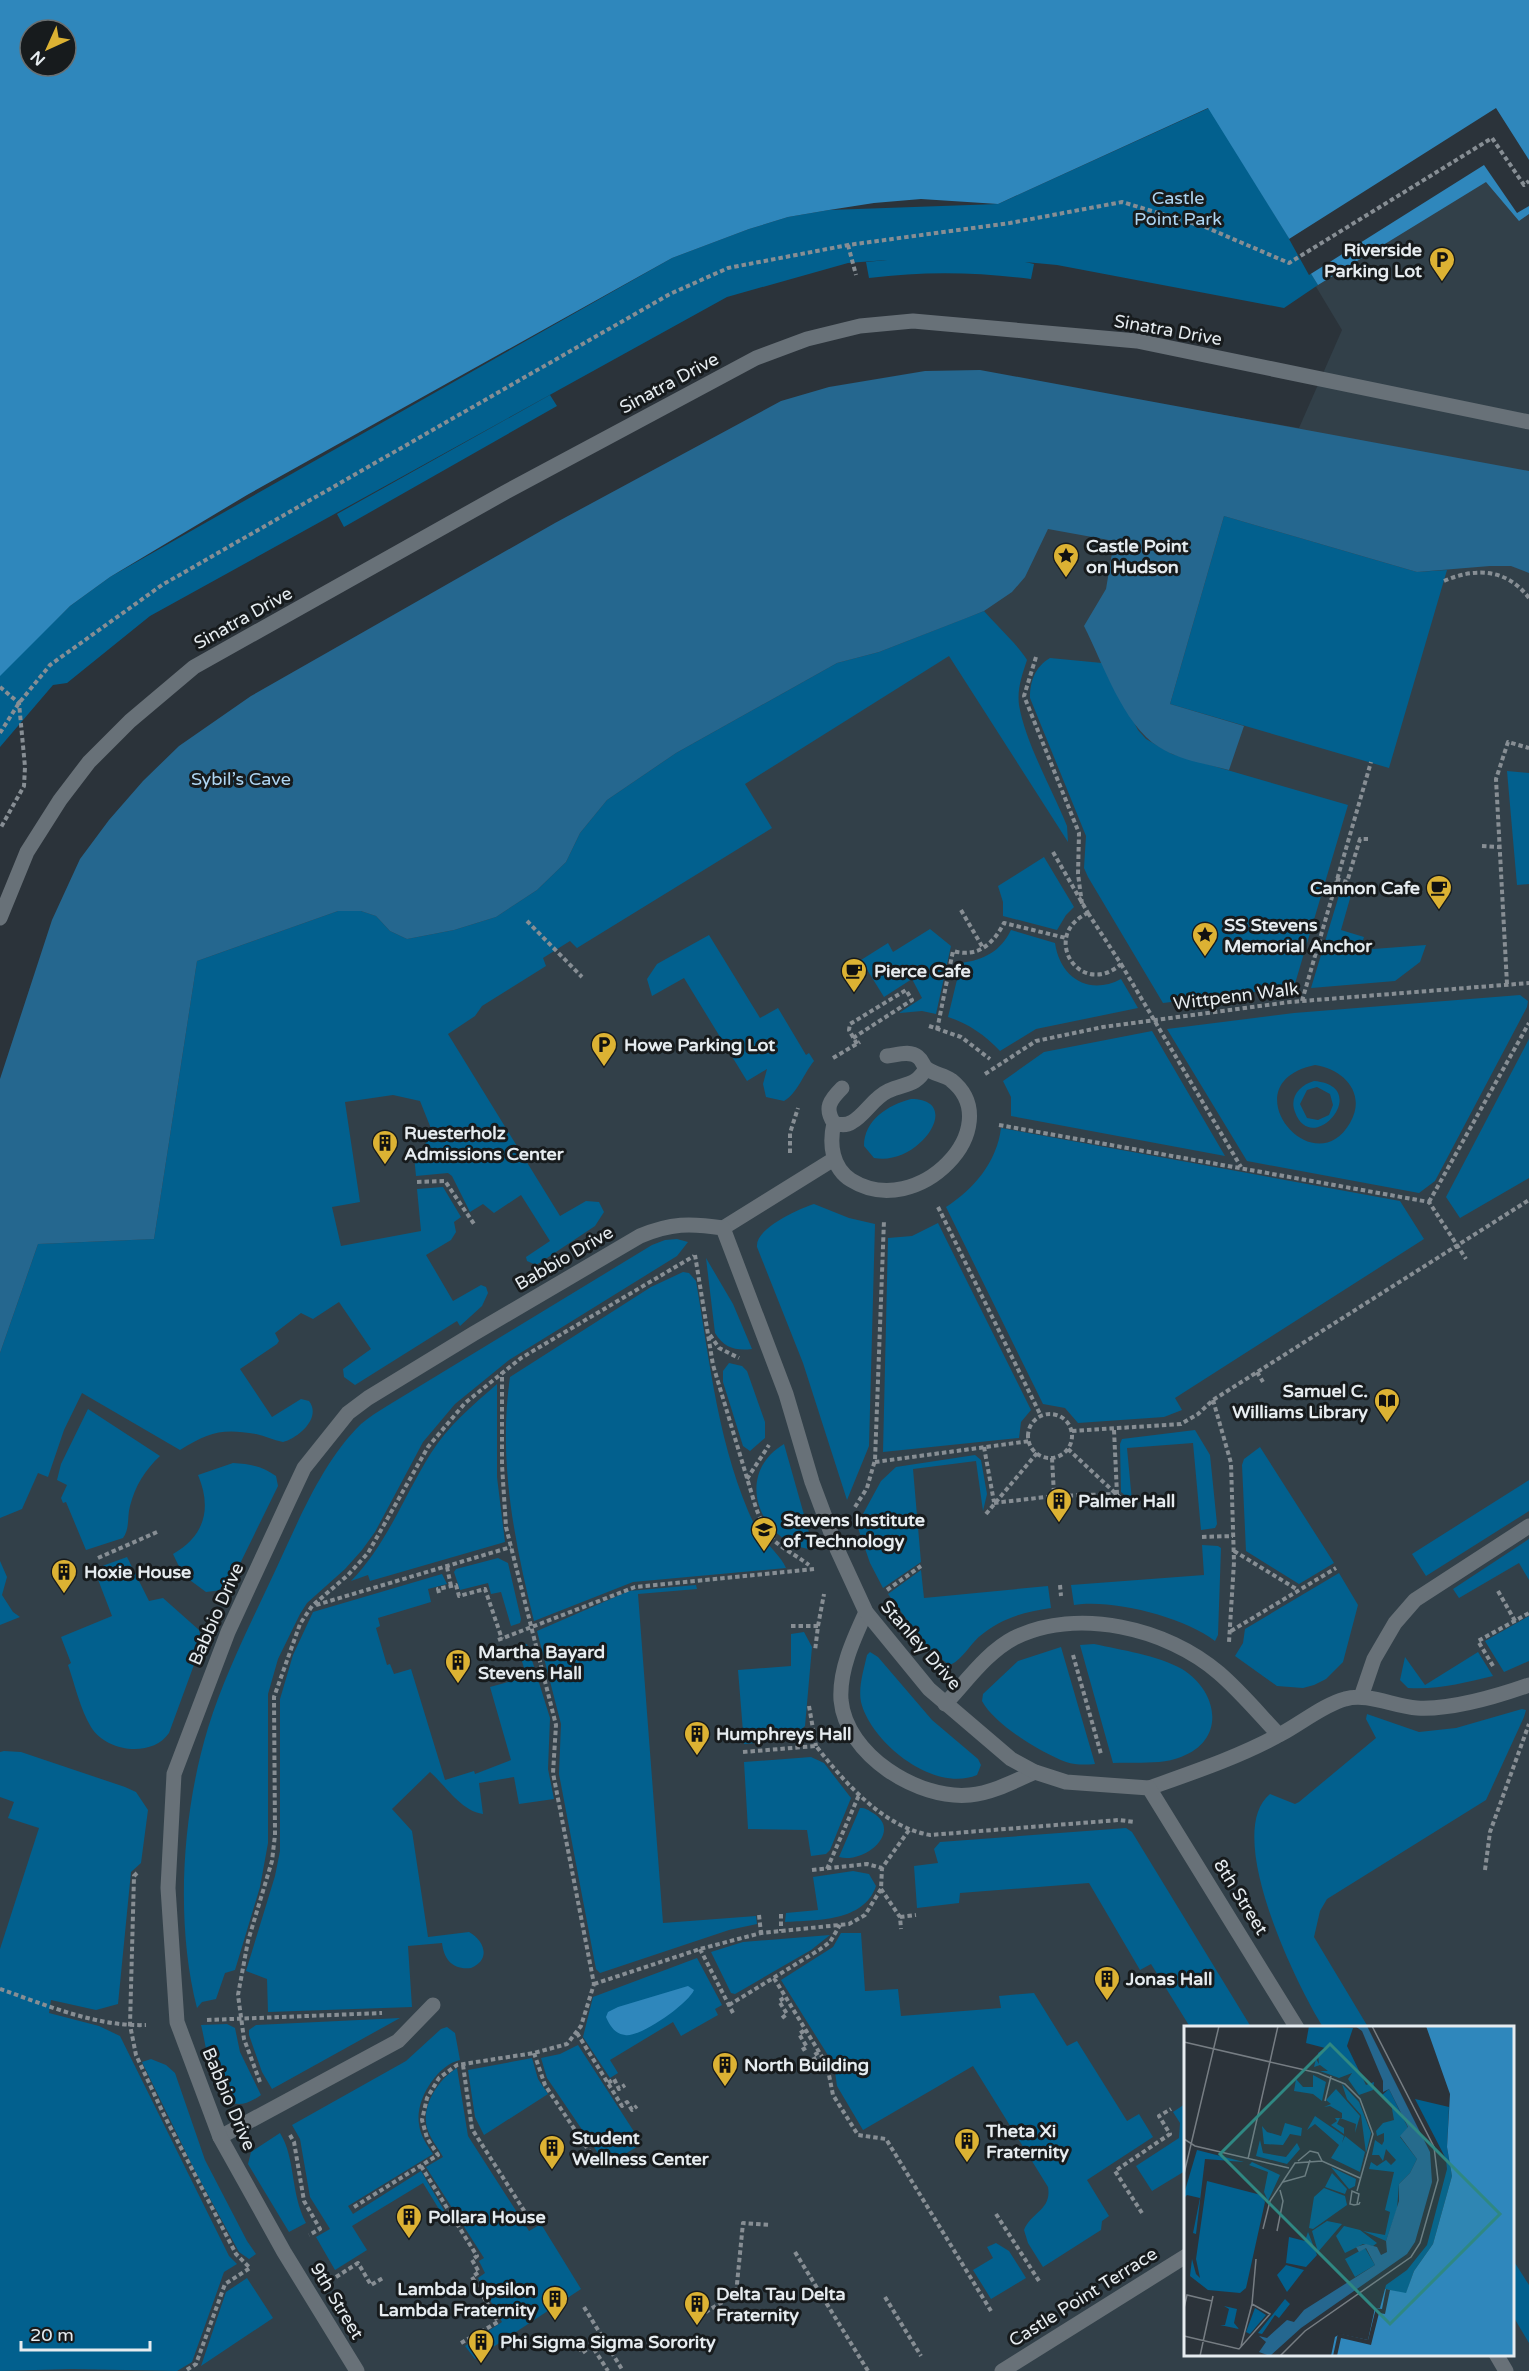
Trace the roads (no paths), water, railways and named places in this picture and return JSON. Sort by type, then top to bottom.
[{"type":"street","name":"Sinatra Drive","points":[[0,918],[27,852],[60,800],[89,762],[130,721],[194,668],[525,482],[756,358],[807,339],[860,326],[913,321],[1137,341],[1529,422]]},
{"type":"street","points":[[842,1088],[828,1104],[828,1114],[834,1123],[834,1159],[842,1174],[869,1190],[885,1192],[906,1190],[940,1172],[965,1139],[969,1119],[962,1089],[948,1078],[926,1068],[919,1057],[910,1053],[887,1056]]},
{"type":"street","points":[[834,1123],[842,1125],[853,1122],[888,1090],[913,1084],[926,1068]]},
{"type":"street","points":[[723,1228],[834,1159]]},
{"type":"street","name":"Babbio Drive","points":[[284,2252],[220,2136],[177,2022],[168,1888],[174,1774],[228,1632],[304,1468],[348,1413],[368,1398],[640,1236],[664,1226],[694,1224],[723,1228]]},
{"type":"street","name":"Stanley Drive","points":[[723,1228],[786,1394],[816,1492],[866,1612],[929,1689],[994,1747],[1035,1772],[1066,1782],[1149,1788]]},
{"type":"street","points":[[1361,1697],[1374,1659],[1395,1623],[1415,1600],[1529,1526]]},
{"type":"street","points":[[866,1612],[852,1643],[841,1698],[851,1728],[864,1749],[880,1765],[916,1785],[954,1795],[987,1791],[1035,1772]]},
{"type":"street","points":[[945,1704],[1006,1643],[1031,1632],[1065,1624],[1094,1623],[1146,1634],[1196,1656],[1219,1673],[1279,1735]]},
{"type":"street","points":[[1149,1788],[1217,1765],[1345,1699],[1361,1697],[1398,1706],[1420,1708],[1508,1692],[1529,1685]]},
{"type":"street","name":"8th Street","points":[[1149,1788],[1296,2026]]},
{"type":"street","points":[[220,2136],[398,2041],[433,2005]]},
{"type":"street","name":"9th Street","points":[[284,2252],[357,2371]]},
{"type":"street","name":"Castle Point Terrace","points":[[1002,2371],[1184,2257]]},
{"type":"street","points":[[1497,2356],[1506,2371]]},
{"type":"place","name":"Riverside Parking Lot","points":[[1442,283]]},
{"type":"place","name":"Castle Point on Hudson","points":[[1066,579]]},
{"type":"place","name":"Cannon Cafe","points":[[1439,911]]},
{"type":"place","name":"SS Stevens Memorial Anchor","points":[[1205,958]]},
{"type":"place","name":"Pierce Cafe","points":[[854,994]]},
{"type":"place","name":"Howe Parking Lot","points":[[604,1068]]},
{"type":"place","name":"Ruesterholz Admissions Center","points":[[385,1166]]},
{"type":"place","name":"Samuel C. Williams Library","points":[[1387,1424]]},
{"type":"place","name":"Palmer Hall","points":[[1059,1524]]},
{"type":"place","name":"Stevens Institute of Technology","points":[[764,1553]]},
{"type":"place","name":"Hoxie House","points":[[64,1595]]},
{"type":"place","name":"Martha Bayard Stevens Hall","points":[[458,1685]]},
{"type":"place","name":"Humphreys Hall","points":[[697,1757]]},
{"type":"place","name":"Jonas Hall","points":[[1107,2002]]},
{"type":"place","name":"North Building","points":[[725,2088]]},
{"type":"place","name":"Theta Xi Fraternity","points":[[967,2164]]},
{"type":"place","name":"Student Wellness Center","points":[[552,2171]]},
{"type":"place","name":"Pollara House","points":[[409,2240]]},
{"type":"place","name":"Lambda Upsilon Lambda Fraternity","points":[[555,2322]]},
{"type":"place","name":"Delta Tau Delta Fraternity","points":[[697,2327]]},
{"type":"place","name":"Phi Sigma Sigma Sorority","points":[[481,2365]]},
{"type":"park label","name":"Castle Point Park","points":[[1178,208]]},
{"type":"park label","name":"Sybil’s Cave","points":[[241,779]]}]
